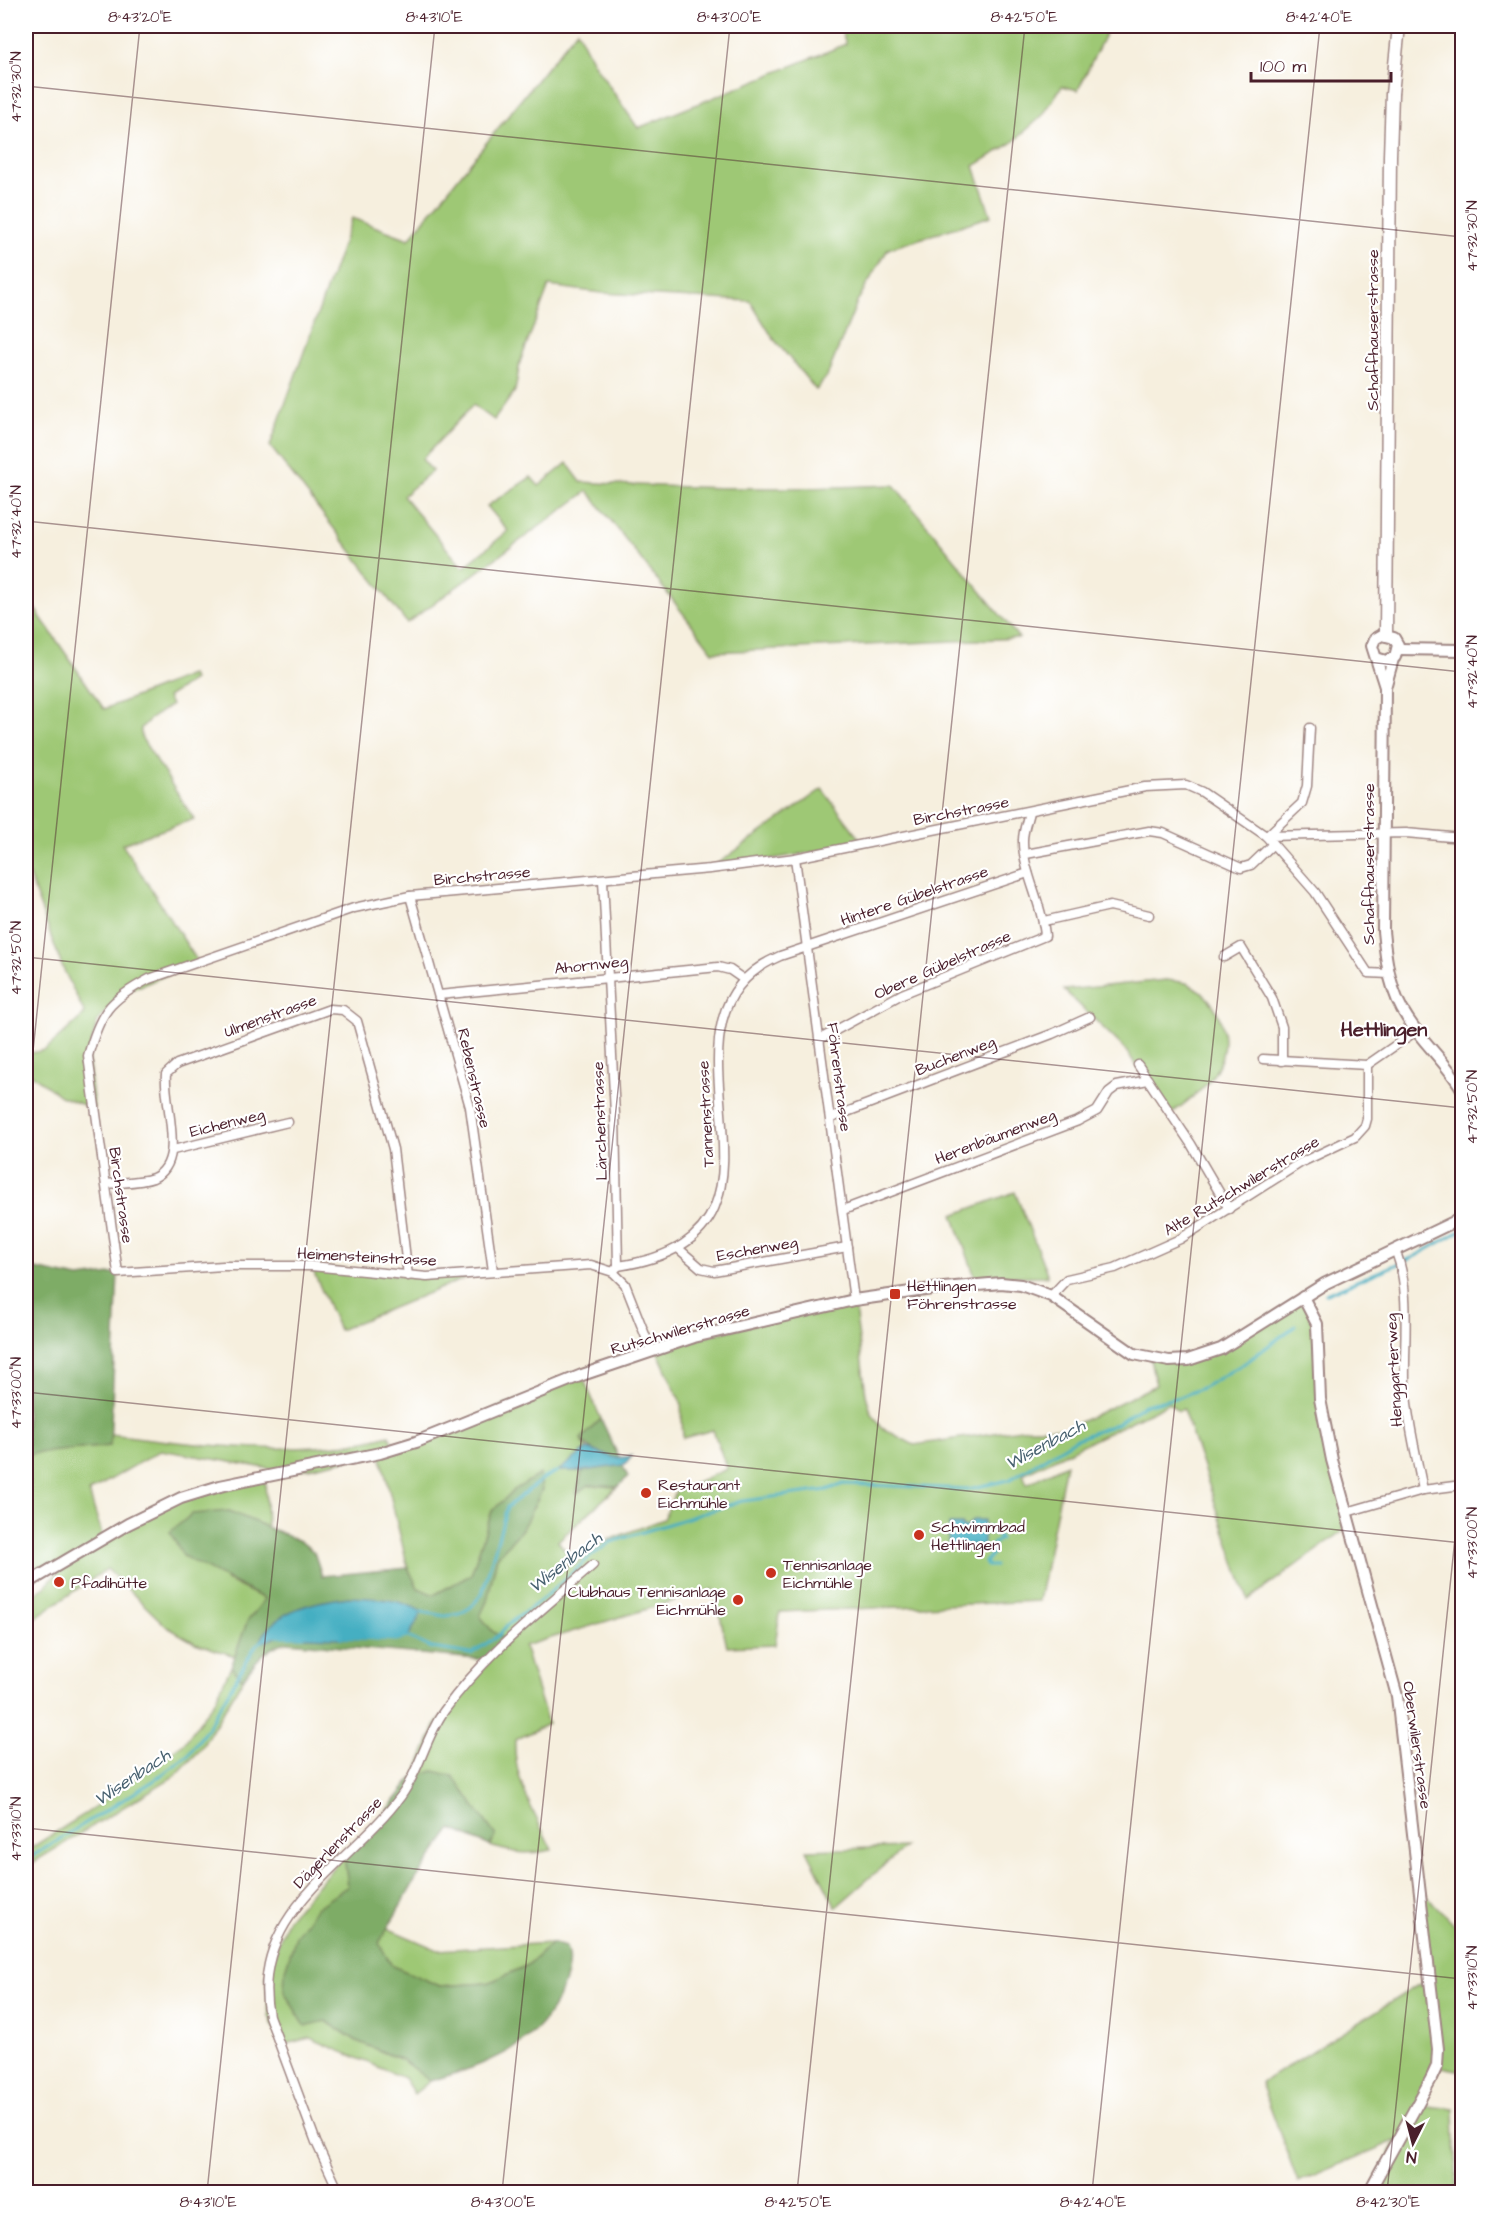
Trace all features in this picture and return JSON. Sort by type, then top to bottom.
[{"type":"main road","name":"Schaffhauserstrasse","points":[[1386,635],[1390,156],[1399,26]]},
{"type":"street","points":[[1395,654],[1397,641],[1386,635],[1378,637],[1373,643],[1372,650],[1376,658],[1386,661],[1395,654],[1462,650]]},
{"type":"street","name":"Schaffhauserstrasse","points":[[1395,654],[1385,688],[1383,931],[1389,974],[1395,995],[1416,1031],[1459,1075],[1462,1089]]},
{"type":"street","name":"Schaffhauserstrasse","points":[[1376,658],[1385,688]]},
{"type":"street","points":[[1266,836],[1302,803],[1307,786],[1310,728]]},
{"type":"street","name":"Birchstrasse","points":[[118,1273],[88,1056],[97,1022],[121,994],[150,979],[332,915],[410,896],[603,880],[795,858],[1145,787],[1186,785],[1202,792],[1266,836]]},
{"type":"street","points":[[1029,812],[1023,841],[1028,873],[1044,921],[1110,906],[1149,915]]},
{"type":"street","points":[[1026,854],[1149,831],[1163,833],[1241,868],[1251,865],[1272,845]]},
{"type":"street","points":[[1266,836],[1276,834],[1385,836],[1406,833],[1462,838]]},
{"type":"street","points":[[1266,836],[1315,892],[1368,973],[1389,974]]},
{"type":"street","name":"Föhrenstrasse","points":[[795,858],[809,947],[854,1300]]},
{"type":"street","name":"Hintere Gübelstrasse","points":[[809,947],[1028,873]]},
{"type":"street","name":"Lärchenstrasse","points":[[603,880],[615,1114],[615,1269]]},
{"type":"street","name":"Rebenstrasse","points":[[410,896],[470,1107],[493,1271]]},
{"type":"street","name":"Obere Gübelstrasse","points":[[820,1039],[902,994],[1045,936],[1044,921]]},
{"type":"street","name":"Tannenstrasse","points":[[615,1269],[648,1261],[679,1249],[697,1231],[717,1202],[723,1170],[717,1049],[718,1028],[723,1012],[743,979],[768,962],[809,947]]},
{"type":"street","points":[[1224,957],[1241,947],[1272,998],[1282,1027],[1282,1061]]},
{"type":"street","name":"Ahornweg","points":[[439,994],[718,967],[730,970],[743,979]]},
{"type":"street","name":"Ulmenstrasse","points":[[173,1150],[165,1088],[166,1074],[177,1064],[330,1009],[344,1010],[357,1021],[393,1149],[408,1276]]},
{"type":"street","name":"Buchenweg","points":[[831,1118],[1052,1034],[1090,1017]]},
{"type":"street","points":[[1263,1059],[1367,1065],[1416,1031]]},
{"type":"street","points":[[1138,1065],[1229,1209]]},
{"type":"street","name":"Alte Rutschwilerstrasse","points":[[1051,1296],[1067,1279],[1115,1268],[1149,1255],[1229,1209],[1300,1163],[1361,1132],[1367,1119],[1367,1065]]},
{"type":"street","name":"Herenbäumenweg","points":[[843,1210],[1078,1121],[1097,1111],[1109,1092],[1117,1086],[1148,1080]]},
{"type":"street","name":"Eichenweg","points":[[173,1150],[288,1122]]},
{"type":"street","points":[[106,1184],[152,1178],[169,1166],[173,1150]]},
{"type":"street","points":[[1303,1297],[1326,1282],[1397,1253],[1462,1218]]},
{"type":"street","name":"Eschenweg","points":[[679,1249],[701,1268],[714,1271],[847,1247]]},
{"type":"street","name":"Henggarterweg","points":[[1397,1253],[1403,1267],[1406,1383],[1410,1428],[1423,1490]]},
{"type":"street","name":"Heimensteinstrasse","points":[[118,1273],[223,1266],[300,1266],[408,1276],[591,1265],[615,1269]]},
{"type":"street","points":[[615,1269],[625,1284],[651,1350]]},
{"type":"street","name":"Rutschwilerstrasse","points":[[28,1582],[128,1524],[181,1498],[220,1486],[380,1453],[417,1442],[651,1350],[854,1300],[932,1289],[1001,1283],[1021,1285],[1051,1296],[1120,1347],[1150,1359],[1169,1361],[1188,1360],[1221,1349],[1303,1297]]},
{"type":"street","name":"Oberwilerstrasse","points":[[1303,1297],[1317,1324],[1323,1417],[1398,1696],[1438,2049],[1437,2066],[1431,2079],[1369,2193]]},
{"type":"street","points":[[1347,1512],[1423,1490],[1462,1485]]},
{"type":"street","name":"Dägerlenstrasse","points":[[339,2193],[316,2142],[269,2016],[266,1977],[272,1952],[287,1920],[308,1893],[400,1797],[415,1775],[430,1735],[445,1710],[488,1660],[593,1565]]},
{"type":"green space","points":[[840,26],[1109,26],[1078,90],[1062,86],[1043,115],[1012,143],[974,166],[991,216],[888,249],[858,300],[827,376],[816,390],[773,338],[750,301],[601,293],[549,286],[520,362],[515,391],[494,420],[473,405],[422,459],[432,471],[403,496],[463,568],[508,531],[487,506],[531,477],[539,486],[567,463],[581,482],[738,488],[894,485],[1019,638],[713,652],[588,491],[407,623],[270,446],[352,218],[409,239],[577,30],[594,64],[638,128],[846,44]]},
{"type":"green space","points":[[26,596],[104,709],[191,675],[194,680],[167,697],[171,705],[141,728],[141,737],[194,819],[122,844],[198,962],[121,994],[97,1022],[88,1056],[94,1109],[60,1096],[26,1070],[26,1054],[45,1050],[85,1014],[62,966],[26,868]]},
{"type":"green space","points":[[822,789],[864,844],[710,869]]},
{"type":"green space","points":[[1166,980],[1186,983],[1200,991],[1216,1011],[1224,1035],[1221,1060],[1211,1078],[1195,1095],[1171,1114],[1124,1048],[1064,990]]},
{"type":"green space","points":[[1015,1192],[1048,1276],[975,1277],[953,1215]]},
{"type":"green space","points":[[311,1266],[408,1276],[480,1272],[339,1330]]},
{"type":"green space","points":[[26,1267],[79,1278],[118,1273],[110,1446],[26,1454]]},
{"type":"green space","points":[[1303,1297],[1310,1309],[1319,1380],[1350,1526],[1248,1600],[1183,1409],[1178,1411],[1169,1403],[1023,1474],[1027,1484],[1066,1464],[1039,1601],[780,1612],[775,1645],[727,1647],[714,1589],[524,1646],[548,1724],[515,1740],[515,1755],[526,1796],[552,1850],[521,1852],[490,1846],[495,1836],[415,1775],[436,1724],[507,1641],[492,1631],[480,1616],[487,1601],[497,1557],[522,1529],[492,1511],[471,1575],[434,1595],[418,1588],[408,1568],[380,1453],[275,1475],[271,1469],[161,1450],[89,1492],[103,1538],[181,1498],[265,1477],[267,1528],[229,1511],[226,1580],[265,1599],[247,1622],[235,1656],[195,1643],[167,1627],[107,1569],[33,1619],[26,1608],[26,1600],[45,1587],[58,1572],[56,1567],[31,1581],[26,1563],[26,1454],[110,1446],[111,1434],[251,1448],[323,1447],[389,1435],[395,1448],[582,1375],[601,1419],[581,1439],[587,1449],[558,1471],[582,1471],[577,1492],[589,1485],[617,1487],[558,1541],[575,1563],[603,1542],[664,1519],[676,1491],[727,1469],[713,1430],[683,1438],[681,1403],[656,1348],[854,1300],[866,1395],[871,1412],[882,1428],[914,1445],[1028,1428],[1068,1428],[1156,1385],[1150,1359],[1205,1355]]},
{"type":"green space","points":[[601,1419],[628,1477],[617,1487],[589,1485],[577,1493],[582,1471],[619,1465],[588,1447],[581,1439]]},
{"type":"green space","points":[[540,1474],[542,1490],[522,1529],[497,1557],[487,1601],[480,1616],[492,1631],[507,1641],[487,1660],[287,1642],[262,1656],[243,1679],[231,1667],[247,1622],[265,1599],[183,1556],[170,1532],[192,1514],[229,1511],[300,1541],[314,1552],[322,1576],[408,1568],[418,1588],[434,1595],[471,1575],[492,1511],[514,1490]]},
{"type":"green space","points":[[231,1667],[243,1679],[200,1750],[176,1775],[26,1867],[26,1851],[85,1814],[185,1742],[215,1700]]},
{"type":"green space","points":[[434,1771],[453,1776],[496,1836],[490,1846],[452,1829],[416,1879],[379,1943],[392,1966],[440,1986],[488,1983],[528,1965],[552,1943],[566,1947],[569,1963],[563,1986],[551,2011],[539,2027],[524,2040],[490,2061],[430,2081],[402,2060],[357,2041],[326,2021],[305,2026],[284,1992],[285,1970],[296,1936],[316,1908],[348,1886],[344,1855],[383,1816],[415,1775]]},
{"type":"green space","points":[[905,1847],[836,1907],[807,1850]]},
{"type":"green space","points":[[344,1855],[348,1886],[316,1908],[326,2021],[357,2041],[402,2060],[430,2081],[414,2094],[404,2078],[310,2038],[281,2045],[269,2016],[266,1977],[287,1920]]},
{"type":"green space","points":[[1422,1891],[1462,1933],[1462,2071],[1437,2066],[1418,2105],[1454,2109],[1457,2192],[1369,2192],[1397,2140],[1298,2182],[1261,2083],[1431,1977]]},
{"type":"green space","points":[[387,1928],[438,1950],[552,1943],[528,1965],[488,1983],[440,1986],[392,1966],[378,1943]]},
{"type":"water","points":[[587,1449],[617,1458],[632,1456],[625,1465],[582,1471],[558,1471]]},
{"type":"water","points":[[973,1520],[984,1520],[983,1545],[948,1545],[949,1524],[962,1524],[962,1527],[967,1527]]},
{"type":"water","points":[[349,1597],[396,1601],[422,1612],[408,1637],[396,1640],[279,1636],[264,1642],[261,1640],[268,1629],[287,1613],[311,1604]]},
{"type":"waterway","name":"Wisenbach","points":[[1326,1294],[1412,1258],[1462,1230]]},
{"type":"waterway","name":"Wisenbach","points":[[340,1637],[396,1640],[408,1637],[432,1648],[471,1654],[499,1635],[507,1625],[539,1602],[591,1556],[611,1542],[742,1501],[827,1490],[843,1484],[968,1489],[1009,1480],[1076,1439],[1116,1424],[1144,1405],[1180,1397],[1204,1387],[1248,1361],[1295,1326]]},
{"type":"waterway","points":[[422,1612],[445,1616],[460,1614],[471,1607],[482,1594],[507,1507],[544,1478],[558,1471]]},
{"type":"waterway","points":[[989,1527],[990,1532],[997,1534],[1000,1539],[993,1544],[992,1554],[985,1562],[987,1566],[995,1566]]},
{"type":"waterway","name":"Wisenbach","points":[[277,1636],[304,1636]]},
{"type":"waterway","name":"Wisenbach","points":[[26,1860],[155,1780],[188,1755],[206,1730],[256,1645],[265,1639]]},
{"type":"place","name":"Hettlingen Föhrenstrasse","points":[[895,1294]]},
{"type":"place","name":"Restaurant Eichmühle","points":[[646,1493]]},
{"type":"place","name":"Schwimmbad Hettlingen","points":[[919,1535]]},
{"type":"place","name":"Tennisanlage Eichmühle","points":[[771,1573]]},
{"type":"place","name":"Pfadihütte","points":[[59,1582]]},
{"type":"place","name":"Clubhaus Tennisanlage Eichmühle","points":[[738,1600]]},
{"type":"district","name":"Hettlingen","points":[[1384,1029]]}]
